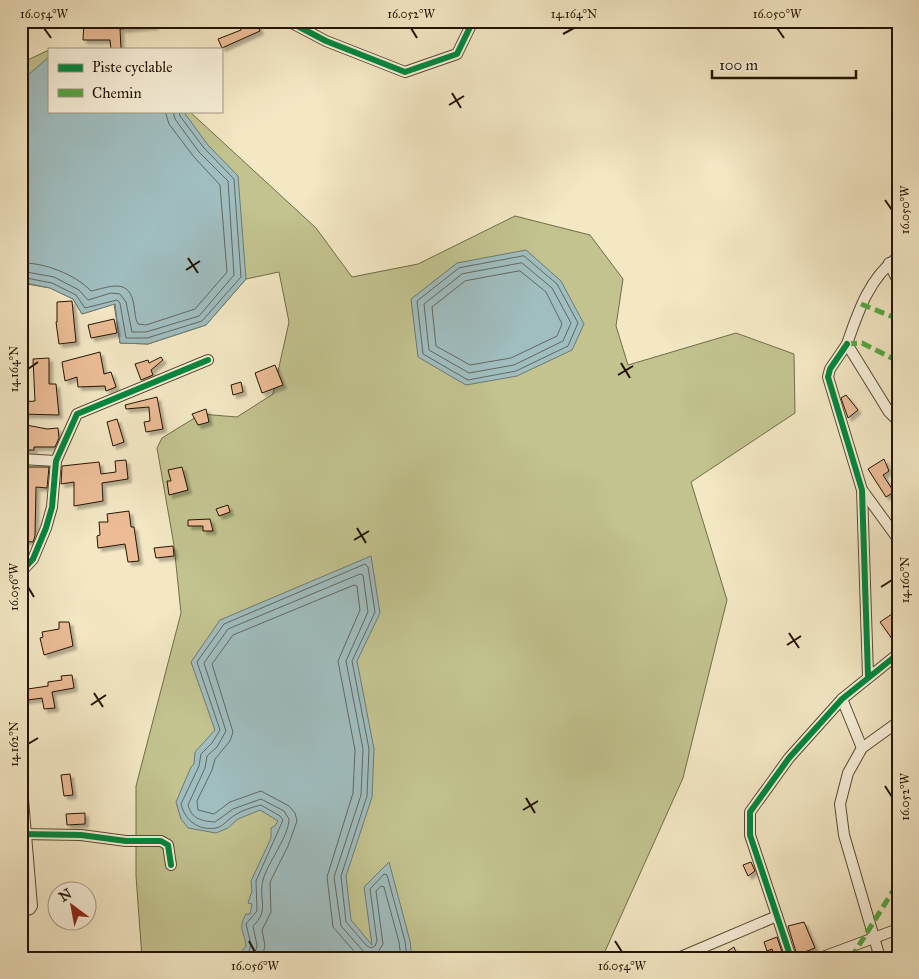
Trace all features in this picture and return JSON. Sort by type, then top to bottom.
[{"type":"street","points":[[288,21],[326,41],[405,72],[457,54],[473,21]]},
{"type":"street","points":[[893,260],[898,282]]},
{"type":"street","points":[[868,676],[862,490],[828,377],[830,369],[847,344],[861,304],[893,260]]},
{"type":"street","points":[[847,344],[889,412],[898,421]]},
{"type":"street","points":[[21,572],[33,560],[46,528],[52,507],[56,461],[64,448],[74,419],[81,411],[208,360]]},
{"type":"street","points":[[21,459],[56,461]]},
{"type":"street","points":[[862,490],[898,540]]},
{"type":"street","points":[[791,958],[750,835],[750,812],[789,758],[842,699],[868,676],[898,654]]},
{"type":"street","points":[[842,699],[862,748]]},
{"type":"street","points":[[880,958],[844,835],[840,804],[848,774],[862,748],[898,722]]},
{"type":"street","points":[[21,776],[23,834],[32,906],[30,909],[21,912]]},
{"type":"street","points":[[23,834],[81,835],[126,841],[161,842],[168,845],[170,865]]},
{"type":"street","points":[[678,958],[698,953],[777,916]]},
{"type":"street","points":[[820,958],[898,928]]},
{"type":"green space","points":[[48,50],[48,112],[190,112],[316,228],[352,277],[418,264],[515,216],[590,235],[623,279],[616,326],[628,365],[736,333],[794,354],[795,413],[691,482],[727,600],[683,778],[602,958],[142,958],[136,876],[136,786],[181,613],[174,545],[157,448],[162,438],[201,414],[237,417],[273,394],[289,322],[279,272],[246,279],[206,325],[148,344],[120,343],[114,304],[82,314],[73,299],[50,288],[21,283],[21,63]]},
{"type":"water","points":[[48,58],[48,112],[184,112],[208,145],[238,176],[246,279],[206,325],[148,344],[120,343],[115,304],[82,314],[73,299],[50,288],[21,282],[21,81]]},
{"type":"water","points":[[526,250],[561,281],[584,324],[572,350],[517,376],[466,385],[418,357],[411,299],[457,263]]},
{"type":"water","points":[[371,556],[380,613],[357,661],[374,749],[372,797],[346,876],[351,920],[372,945],[364,887],[389,862],[410,941],[412,958],[239,958],[244,955],[241,952],[246,946],[242,924],[246,914],[250,914],[252,904],[248,903],[252,891],[251,881],[271,838],[271,828],[278,821],[260,810],[238,819],[228,828],[216,833],[188,828],[181,819],[176,802],[194,764],[195,752],[215,730],[191,662],[220,620]]},
{"type":"building","points":[[84,21],[154,21],[155,26],[120,29],[121,48],[111,48],[110,40],[83,40]]},
{"type":"building","points":[[238,21],[256,21],[260,31],[222,48],[218,39],[241,30]]},
{"type":"building","points":[[72,301],[76,342],[59,344],[56,322],[57,302]]},
{"type":"building","points":[[114,319],[117,333],[91,338],[88,325]]},
{"type":"building","points":[[100,352],[104,374],[111,372],[116,387],[106,391],[105,386],[78,387],[77,377],[65,381],[62,362]]},
{"type":"building","points":[[161,357],[163,360],[151,370],[153,375],[141,380],[135,364],[148,360],[149,363]]},
{"type":"building","points":[[49,358],[49,384],[56,384],[59,415],[21,414],[21,402],[35,401],[33,359]]},
{"type":"building","points":[[275,365],[283,385],[262,393],[255,373]]},
{"type":"building","points":[[241,382],[243,392],[233,395],[231,385]]},
{"type":"building","points":[[846,395],[858,410],[848,418],[841,398]]},
{"type":"building","points":[[157,397],[163,429],[146,432],[144,422],[150,421],[149,407],[126,409],[125,405]]},
{"type":"building","points":[[206,409],[209,422],[198,425],[192,414]]},
{"type":"building","points":[[117,419],[124,442],[113,446],[107,422]]},
{"type":"building","points":[[21,424],[47,429],[58,428],[59,438],[55,447],[34,447],[34,450],[21,450]]},
{"type":"building","points":[[884,459],[889,471],[883,475],[894,492],[886,497],[868,469]]},
{"type":"building","points":[[126,460],[128,479],[102,483],[103,501],[74,506],[74,482],[61,484],[62,466],[99,462],[101,474],[116,472],[115,461]]},
{"type":"building","points":[[21,467],[49,467],[47,488],[36,487],[35,536],[33,542],[21,541]]},
{"type":"building","points":[[182,467],[188,490],[169,495],[167,481],[171,481],[168,470]]},
{"type":"building","points":[[228,505],[230,512],[219,516],[216,509]]},
{"type":"building","points":[[129,511],[131,527],[134,527],[139,561],[128,562],[125,544],[98,548],[97,536],[100,535],[99,522],[108,522],[107,514]]},
{"type":"building","points":[[210,519],[213,531],[203,531],[203,526],[188,526],[188,520]]},
{"type":"building","points":[[173,546],[174,556],[156,558],[154,548]]},
{"type":"building","points":[[898,610],[898,647],[880,622]]},
{"type":"building","points":[[59,622],[69,622],[73,646],[44,655],[40,638],[43,637],[42,632],[59,629]]},
{"type":"building","points":[[72,675],[74,688],[52,692],[55,708],[44,709],[42,698],[21,701],[21,690],[48,686],[48,682],[62,680],[61,676]]},
{"type":"building","points":[[70,774],[73,795],[64,796],[61,775]]},
{"type":"building","points":[[85,813],[85,824],[67,825],[66,814]]},
{"type":"building","points":[[751,862],[755,871],[748,876],[743,865]]},
{"type":"building","points":[[804,922],[815,948],[797,955],[788,926]]},
{"type":"building","points":[[777,937],[784,958],[775,958],[772,949],[767,951],[764,942]]},
{"type":"building","points":[[734,947],[738,958],[717,958]]},
{"type":"marked path","points":[[861,304],[898,319]]},
{"type":"marked path","points":[[847,344],[862,343],[898,361]]},
{"type":"marked path","points":[[851,958],[898,883]]},
{"type":"cycle path","points":[[288,21],[326,41],[405,72],[457,54],[473,21]]},
{"type":"cycle path","points":[[847,344],[830,369],[828,377],[862,490],[868,676]]},
{"type":"cycle path","points":[[21,572],[33,559],[46,528],[52,507],[56,461],[77,414],[208,360]]},
{"type":"cycle path","points":[[791,958],[750,835],[750,812],[789,758],[842,699],[898,654]]},
{"type":"cycle path","points":[[21,834],[81,835],[126,841],[161,841],[168,845],[171,865]]}]
